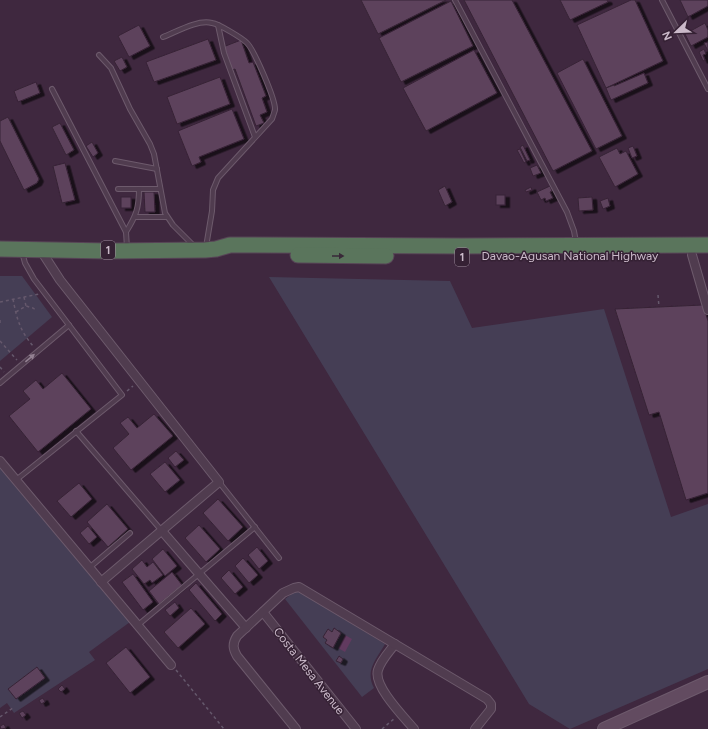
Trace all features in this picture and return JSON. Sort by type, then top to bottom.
[{"type":"highway","name":"Davao-Agusan National Highway","points":[[0,249],[206,250],[230,245],[462,252],[708,255]]},
{"type":"highway","name":"Davao-Agusan National Highway","points":[[462,252],[708,245]]},
{"type":"main road","points":[[613,727],[708,682]]},
{"type":"street","points":[[40,249],[53,271],[219,482],[101,582]]},
{"type":"street","points":[[692,255],[708,310]]},
{"type":"street","points":[[0,461],[171,665]]},
{"type":"street","points":[[162,531],[246,628]]},
{"type":"street","points":[[296,729],[234,651],[233,646],[234,640],[283,593],[299,587],[487,699],[491,704],[491,709],[475,729]]},
{"type":"street","name":"Costa Mesa Avenue","points":[[263,612],[356,729]]},
{"type":"street","points":[[395,644],[380,664],[377,677],[383,690],[414,729]]},
{"type":"lane","points":[[455,0],[567,212],[574,231],[577,248]]},
{"type":"lane","points":[[662,0],[708,89]]},
{"type":"lane","points":[[163,37],[193,25],[205,22],[213,23],[238,36],[248,44],[265,79],[275,110],[272,119],[226,168],[216,183],[213,190],[212,211],[206,250]]},
{"type":"lane","points":[[218,26],[224,54],[255,138]]},
{"type":"lane","points":[[99,55],[111,68],[130,109],[150,144],[157,169],[163,209],[167,217],[206,250]]},
{"type":"lane","points":[[52,90],[126,232],[127,250]]},
{"type":"lane","points":[[115,161],[157,169]]},
{"type":"lane","points":[[118,189],[160,189]]},
{"type":"lane","points":[[126,232],[135,217],[139,203],[139,189]]},
{"type":"lane","points":[[135,217],[167,217]]},
{"type":"lane","points":[[16,480],[122,395],[28,271],[22,249]]},
{"type":"lane","points":[[0,383],[69,325]]},
{"type":"lane","points":[[76,431],[162,531]]},
{"type":"lane","points":[[219,482],[280,558]]},
{"type":"lane","points":[[138,625],[255,527]]},
{"type":"lane","points":[[89,568],[130,533]]},
{"type":"path","points":[[0,302],[44,293]]},
{"type":"path","points":[[658,295],[659,307]]},
{"type":"path","points":[[24,297],[26,306]]},
{"type":"path","points":[[13,299],[21,330],[38,352]]},
{"type":"path","points":[[16,312],[26,306],[37,311]]},
{"type":"path","points":[[0,320],[0,325]]},
{"type":"path","points":[[0,341],[21,365]]},
{"type":"path","points":[[122,395],[139,381]]},
{"type":"path","points":[[171,665],[224,729]]},
{"type":"path","points":[[0,717],[14,707]]},
{"type":"path","points":[[382,729],[402,713]]},
{"type":"shaded area","points":[[0,276],[22,276],[52,317],[0,361]]},
{"type":"shaded area","points":[[269,277],[450,281],[472,328],[604,309],[671,517],[708,504],[708,669],[570,729],[529,704]]},
{"type":"shaded area","points":[[0,468],[130,622],[89,652],[95,660],[14,713],[7,703],[0,708]]},
{"type":"shaded area","points":[[298,592],[385,644],[375,660],[371,670],[374,688],[362,697],[285,599],[293,593]]},
{"type":"shaded area","points":[[345,635],[352,639],[345,652],[338,648]]},
{"type":"building","points":[[361,0],[446,0],[378,34]]},
{"type":"building","points":[[464,0],[512,0],[592,151],[553,171]]},
{"type":"building","points":[[560,0],[607,0],[608,2],[570,20]]},
{"type":"building","points":[[631,0],[635,0],[663,61],[606,88],[577,25]]},
{"type":"building","points":[[680,0],[708,0],[708,6],[688,17]]},
{"type":"building","points":[[451,1],[473,46],[401,82],[379,38]]},
{"type":"building","points":[[705,23],[708,30],[708,37],[691,46],[685,34]]},
{"type":"building","points":[[139,25],[150,46],[129,57],[118,36]]},
{"type":"building","points":[[208,39],[216,60],[154,82],[146,62]]},
{"type":"building","points":[[241,40],[249,63],[253,62],[266,96],[262,98],[267,112],[260,115],[264,123],[256,126],[235,69],[232,70],[223,47]]},
{"type":"building","points":[[708,42],[708,51],[704,43]]},
{"type":"building","points":[[704,49],[706,54],[703,55],[705,60],[703,61],[699,52]]},
{"type":"building","points":[[474,50],[497,93],[426,131],[403,88]]},
{"type":"building","points":[[122,57],[127,67],[120,71],[114,61]]},
{"type":"building","points":[[583,59],[622,136],[596,149],[557,73]]},
{"type":"building","points":[[644,73],[648,83],[611,100],[606,88]]},
{"type":"building","points":[[220,77],[230,104],[177,124],[167,97]]},
{"type":"building","points":[[36,82],[40,93],[18,102],[14,91]]},
{"type":"building","points":[[232,109],[244,139],[199,157],[201,162],[192,166],[178,131]]},
{"type":"building","points":[[8,117],[39,179],[37,183],[24,190],[0,141],[0,121]]},
{"type":"building","points":[[60,123],[74,150],[66,155],[52,127]]},
{"type":"building","points":[[92,142],[98,153],[93,157],[86,146]]},
{"type":"building","points":[[523,145],[530,160],[527,161],[520,147]]},
{"type":"building","points":[[633,146],[637,156],[632,158],[628,148]]},
{"type":"building","points":[[617,148],[620,154],[626,151],[638,174],[615,187],[599,157]]},
{"type":"building","points":[[520,149],[526,162],[524,163],[517,150]]},
{"type":"building","points":[[65,163],[75,200],[62,203],[53,166]]},
{"type":"building","points":[[537,165],[541,173],[533,176],[530,168]]},
{"type":"building","points":[[445,186],[452,202],[445,206],[438,190]]},
{"type":"building","points":[[550,186],[552,191],[550,192],[553,198],[546,201],[545,198],[541,200],[537,192]]},
{"type":"building","points":[[531,187],[532,190],[526,192],[525,190]]},
{"type":"building","points":[[144,192],[154,192],[155,212],[145,212]]},
{"type":"building","points":[[496,195],[505,195],[505,205],[496,205]]},
{"type":"building","points":[[121,197],[131,197],[131,208],[121,208]]},
{"type":"building","points":[[592,197],[593,210],[579,211],[578,198]]},
{"type":"building","points":[[608,198],[610,206],[603,209],[600,201]]},
{"type":"building","points":[[703,305],[708,321],[708,493],[686,500],[659,412],[649,415],[615,309]]},
{"type":"building","points":[[62,373],[91,409],[38,452],[9,416],[30,399],[23,391],[36,380],[43,389]]},
{"type":"building","points":[[154,414],[173,436],[131,470],[113,448],[129,434],[120,423],[128,417],[137,428]]},
{"type":"building","points":[[176,451],[184,460],[175,467],[168,458]]},
{"type":"building","points":[[165,462],[180,480],[165,492],[150,474]]},
{"type":"building","points":[[79,483],[92,499],[71,517],[57,501]]},
{"type":"building","points":[[218,499],[243,527],[228,541],[203,513]]},
{"type":"building","points":[[107,504],[128,529],[108,547],[87,522]]},
{"type":"building","points":[[199,525],[220,549],[206,562],[185,538]]},
{"type":"building","points":[[88,526],[97,537],[89,544],[80,533]]},
{"type":"building","points":[[257,547],[268,561],[259,569],[248,555]]},
{"type":"building","points":[[163,549],[177,566],[165,576],[152,559]]},
{"type":"building","points":[[243,558],[258,575],[249,583],[235,566]]},
{"type":"building","points":[[142,560],[147,567],[153,562],[163,575],[152,583],[150,580],[144,584],[132,569]]},
{"type":"building","points":[[229,570],[243,587],[235,594],[221,578]]},
{"type":"building","points":[[172,572],[182,585],[159,604],[149,591]]},
{"type":"building","points":[[133,574],[153,602],[143,610],[122,582]]},
{"type":"building","points":[[196,583],[222,614],[215,621],[189,590]]},
{"type":"building","points":[[175,602],[179,608],[170,616],[165,610]]},
{"type":"building","points":[[191,608],[205,624],[178,648],[164,632]]},
{"type":"building","points":[[334,628],[341,633],[333,648],[325,643],[327,640],[323,637],[328,629],[332,632]]},
{"type":"building","points":[[126,647],[150,677],[130,693],[106,663]]},
{"type":"building","points":[[339,656],[343,659],[341,663],[336,661]]},
{"type":"building","points":[[37,667],[45,678],[16,699],[8,689]]},
{"type":"building","points":[[62,685],[65,689],[61,692],[58,689]]},
{"type":"building","points":[[43,698],[45,702],[41,704],[39,700]]},
{"type":"building","points":[[23,711],[26,715],[22,718],[19,713]]},
{"type":"building","points":[[4,724],[6,728],[1,729],[0,726]]}]
